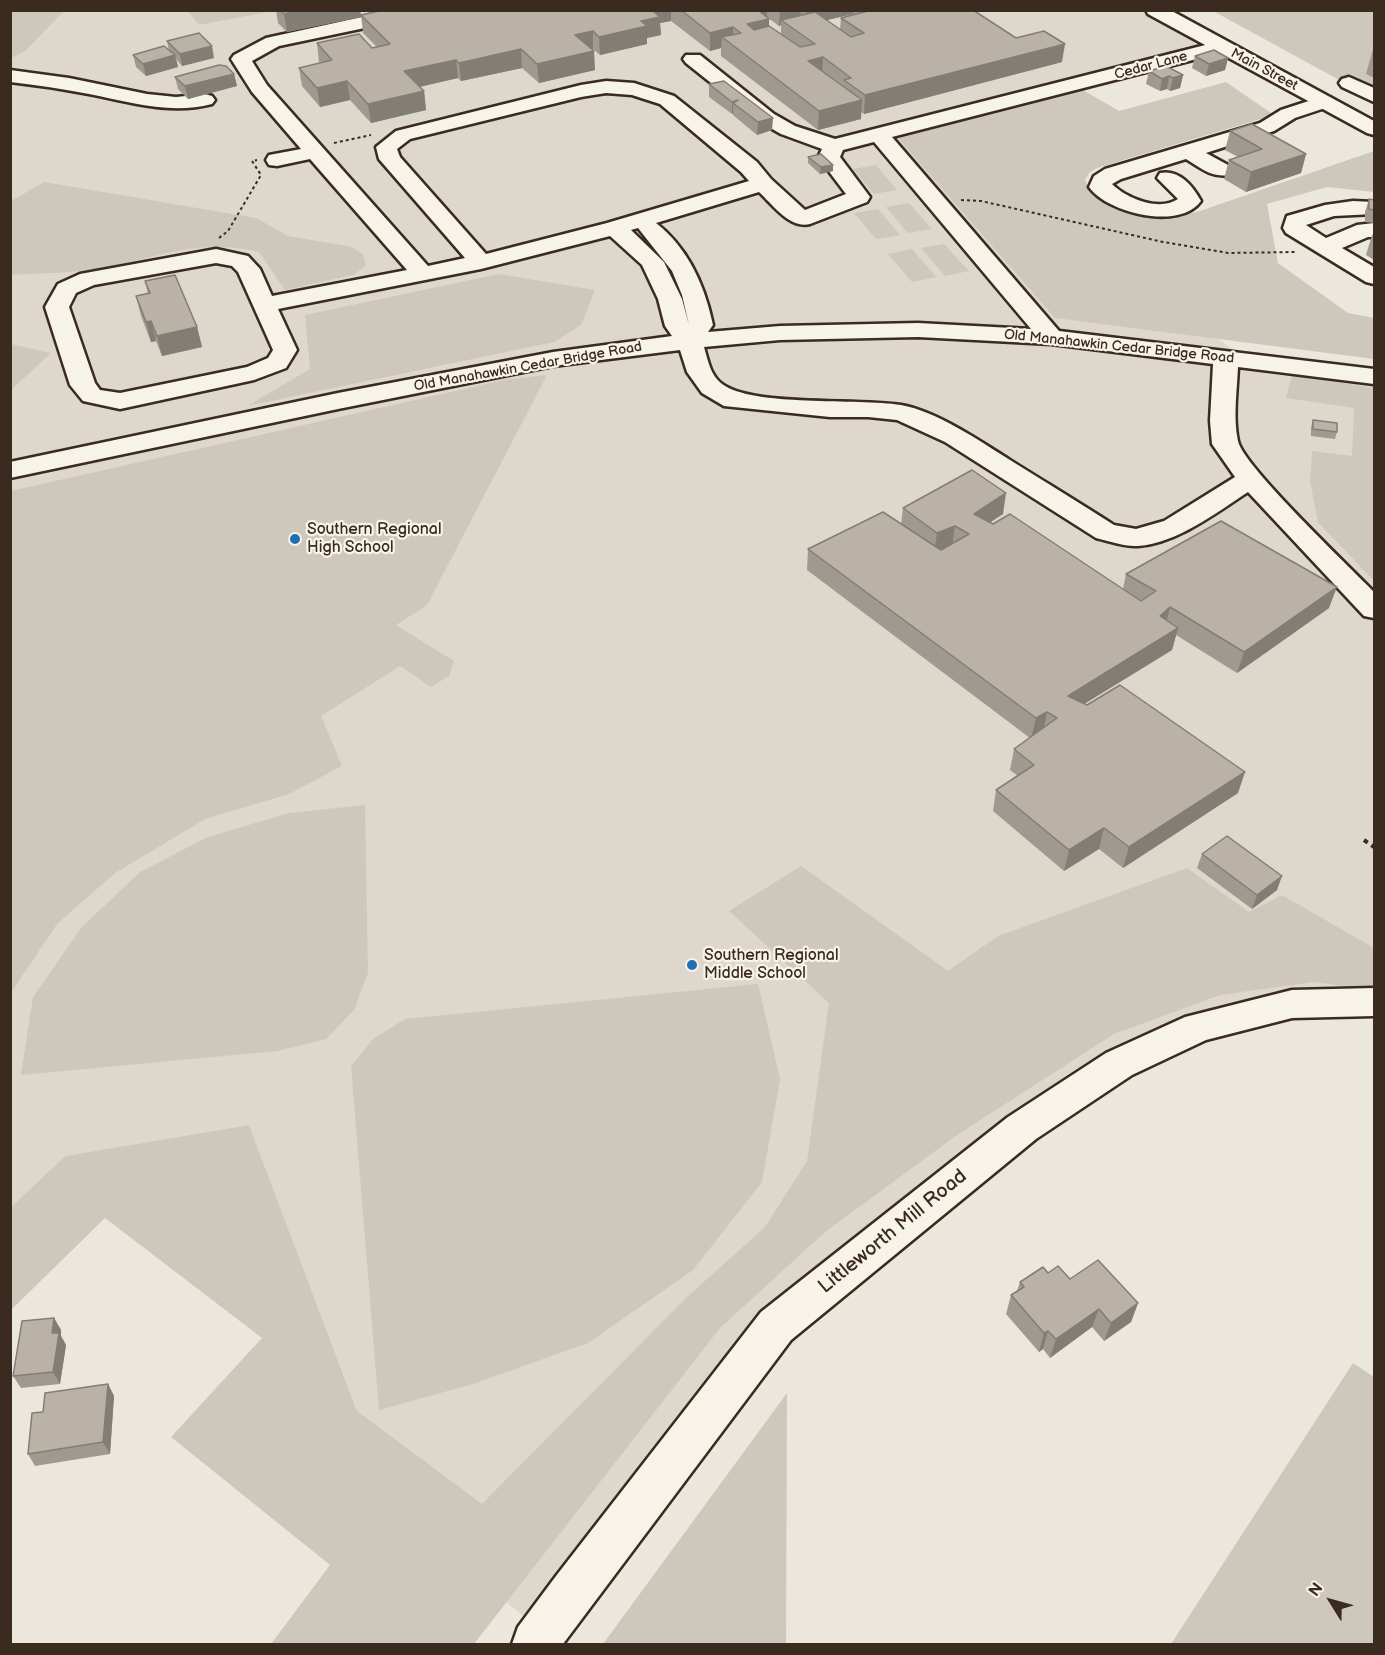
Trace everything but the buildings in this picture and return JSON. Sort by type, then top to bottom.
[{"type":"main road","points":[[422,10],[273,42],[242,59],[264,94],[423,274]]},
{"type":"main road","name":"Main Street","points":[[1155,10],[1331,105],[1370,122]]},
{"type":"main road","name":"Cedar Lane","points":[[834,146],[1221,47]]},
{"type":"main road","points":[[481,261],[390,159],[386,147],[403,135],[581,91],[606,87],[634,89],[667,100],[748,167],[763,184],[802,219],[859,197],[830,157],[834,146],[788,130],[767,118],[693,59]]},
{"type":"main road","points":[[10,76],[52,81],[157,102],[190,103],[205,100]]},
{"type":"main road","points":[[1349,83],[1374,96]]},
{"type":"main road","points":[[1168,178],[1183,188],[1187,195],[1190,201],[1183,207],[1152,210],[1125,202],[1100,187],[1102,181],[1113,174],[1277,123],[1302,121],[1331,105]]},
{"type":"main road","points":[[879,135],[1051,337]]},
{"type":"main road","points":[[277,160],[315,152]]},
{"type":"main road","points":[[1188,152],[1220,170]]},
{"type":"main road","points":[[265,305],[481,261],[615,228],[763,184]]},
{"type":"main road","points":[[1326,247],[1370,230],[1368,208],[1330,208],[1295,221],[1294,228],[1374,277]]},
{"type":"main road","points":[[642,220],[681,263],[688,276],[701,325],[690,341]]},
{"type":"main road","points":[[615,228],[652,262],[670,299],[677,326],[690,341],[699,372],[711,388],[733,401],[902,413],[954,436],[1106,532],[1137,538],[1174,527],[1250,479]]},
{"type":"main road","points":[[216,256],[240,261],[248,269],[265,305],[285,350],[277,363],[254,374],[120,401],[92,396],[83,385],[57,307],[66,289],[88,279],[216,256]]},
{"type":"main road","name":"Old Manahawkin Cedar Bridge Road","points":[[10,470],[327,403],[542,362],[632,347],[780,333],[918,330],[1051,337],[1374,376]]},
{"type":"main road","points":[[1226,358],[1223,421],[1226,444],[1250,479],[1374,609]]},
{"type":"main road","name":"Littleworth Mill Road","points":[[535,1644],[572,1592],[776,1326],[1022,1128],[1119,1064],[1198,1027],[1292,1004],[1374,1002]]},
{"type":"path","points":[[937,203],[962,200],[981,201],[1142,237],[1228,253],[1316,252],[1326,247]]},
{"type":"path","points":[[1364,840],[1374,847]]},
{"type":"shaded area","points":[[11,10],[64,11],[24,52],[11,58]]},
{"type":"shaded area","name":"Southern Regional Middle School","points":[[1155,10],[1221,47],[918,126],[1249,361],[1374,376],[1374,1002],[1292,1004],[1119,1064],[776,1326],[544,1633],[395,1511],[249,1125],[65,1156],[11,1207],[11,11]]},
{"type":"shaded area","points":[[188,11],[273,11],[199,25]]},
{"type":"shaded area","points":[[1213,11],[1374,11],[1374,99]]},
{"type":"shaded area","points":[[1226,82],[1274,115],[1097,168],[1089,173],[1085,180],[1087,185],[1099,196],[1128,207],[1166,215],[1183,214],[1200,211],[1374,151],[1374,192],[1327,187],[1267,204],[1278,263],[1348,313],[1374,318],[1374,359],[1055,318],[896,136],[1083,90],[1119,111]]},
{"type":"shaded area","points":[[876,165],[897,190],[874,194],[853,169]]},
{"type":"shaded area","points":[[44,182],[256,218],[288,236],[352,247],[363,254],[366,266],[353,275],[285,290],[259,252],[218,247],[180,251],[91,270],[11,275],[11,201]]},
{"type":"shaded area","points":[[909,203],[932,229],[908,233],[886,207]]},
{"type":"shaded area","points":[[878,209],[900,235],[876,239],[854,213]]},
{"type":"shaded area","points":[[944,244],[969,271],[945,276],[921,248]]},
{"type":"shaded area","points":[[912,249],[936,277],[912,282],[888,254]]},
{"type":"shaded area","points":[[499,274],[595,290],[581,325],[554,342],[247,406],[310,369],[305,315]]},
{"type":"shaded area","points":[[10,344],[51,353],[11,390]]},
{"type":"shaded area","points":[[547,375],[427,605],[396,625],[454,661],[449,676],[431,687],[400,666],[321,716],[342,766],[289,794],[205,819],[115,873],[57,924],[12,991],[11,999],[11,491],[504,380]]},
{"type":"shaded area","points":[[1292,375],[1374,388],[1374,581],[1318,522],[1310,481],[1312,451],[1352,456],[1354,408],[1286,398]]},
{"type":"shaded area","points":[[365,805],[368,973],[354,1010],[326,1039],[277,1051],[21,1075],[33,997],[82,927],[140,872],[208,837],[289,813]]},
{"type":"shaded area","points":[[801,866],[948,971],[998,936],[1187,868],[1249,912],[1282,895],[1374,948],[1374,990],[1314,982],[1220,995],[1114,1034],[957,1135],[825,1232],[720,1328],[474,1644],[271,1644],[330,1565],[171,1437],[262,1338],[105,1218],[11,1310],[11,1207],[65,1156],[249,1125],[357,1411],[482,1504],[686,1298],[765,1227],[807,1161],[829,1003],[729,911]]},
{"type":"shaded area","points":[[758,984],[780,1079],[762,1182],[693,1270],[588,1343],[473,1384],[379,1410],[351,1066],[373,1039],[405,1019]]},
{"type":"shaded area","points":[[1353,1363],[1374,1377],[1374,1644],[1171,1644]]},
{"type":"shaded area","points":[[787,1393],[786,1644],[603,1644]]},
{"type":"place","name":"Southern Regional High School","points":[[295,539]]},
{"type":"place","name":"Southern Regional Middle School","points":[[692,965]]}]
